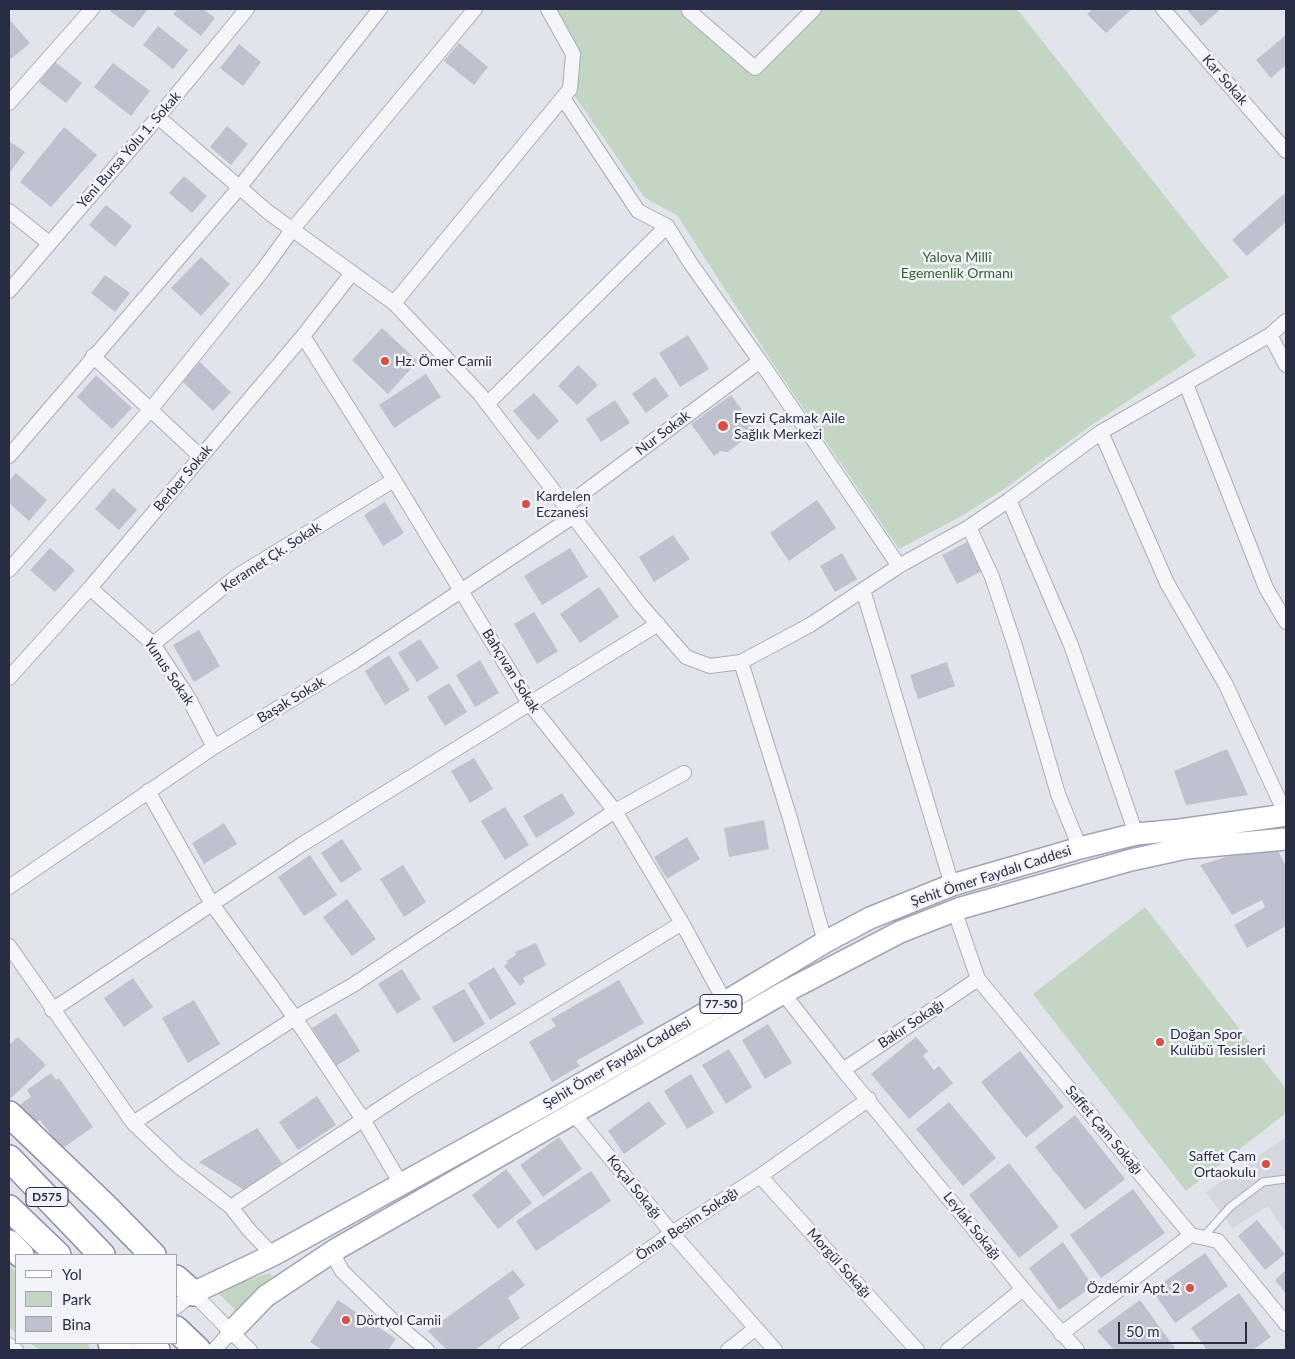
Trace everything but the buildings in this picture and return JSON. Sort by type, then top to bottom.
[{"type":"highway","points":[[9,1114],[152,1254]]},
{"type":"highway","name":"D575","points":[[9,1158],[101,1254]]},
{"type":"highway","name":"D575","points":[[9,1208],[57,1254]]},
{"type":"highway","points":[[9,1243],[20,1254]]},
{"type":"highway","points":[[178,1332],[198,1350]]},
{"type":"main road","name":"Şehit Ömer Faydalı Caddesi","points":[[182,1293],[273,1255],[725,1002],[825,942],[870,918],[952,885],[1136,834],[1180,830],[1286,815]]},
{"type":"main road","name":"Şehit Ömer Faydalı Caddesi","points":[[231,1332],[266,1296],[335,1250],[783,993],[900,932],[961,908],[1080,872],[1186,848],[1286,839]]},
{"type":"street","points":[[9,103],[92,9]]},
{"type":"street","name":"Yeni Bursa Yolu 1. Sokak","points":[[9,291],[158,117],[247,9]]},
{"type":"street","points":[[9,456],[239,188],[380,9]]},
{"type":"street","points":[[9,570],[151,409],[264,270],[292,230],[475,9]]},
{"type":"street","points":[[394,303],[570,89],[573,54],[548,9]]},
{"type":"street","points":[[690,9],[755,68],[814,9]]},
{"type":"street","name":"Kar Sokak","points":[[1163,9],[1286,151]]},
{"type":"street","points":[[563,98],[638,211],[667,226],[691,264],[760,360],[900,566]]},
{"type":"street","points":[[158,117],[239,188],[292,230],[394,303],[487,404],[658,624],[686,657],[710,666],[741,662],[810,625],[900,566],[969,527],[1101,432],[1270,335],[1286,321]]},
{"type":"street","points":[[9,211],[49,243]]},
{"type":"street","points":[[487,404],[667,226]]},
{"type":"street","name":"Berber Sokak","points":[[10,675],[90,588],[303,336],[352,273]]},
{"type":"street","points":[[1270,335],[1286,365]]},
{"type":"street","name":"Bahçıvan Sokak","points":[[303,336],[394,480],[529,703],[614,811],[682,922],[725,1002]]},
{"type":"street","points":[[93,356],[201,457]]},
{"type":"street","name":"Nur Sokak","points":[[570,511],[760,360]]},
{"type":"street","points":[[1186,384],[1266,588],[1286,622]]},
{"type":"street","points":[[1101,432],[1167,583],[1226,685],[1286,815]]},
{"type":"street","name":"Keramet Çk. Sokak","points":[[153,644],[237,576],[394,480]]},
{"type":"street","points":[[1009,500],[1071,645],[1136,834]]},
{"type":"street","name":"Başak Sokak","points":[[9,887],[214,747],[355,661],[460,590],[570,511]]},
{"type":"street","points":[[969,527],[995,586],[1016,649],[1058,794],[1080,848]]},
{"type":"street","name":"Yunus Sokak","points":[[90,588],[153,644],[188,697],[214,747]]},
{"type":"street","points":[[863,590],[952,885]]},
{"type":"street","points":[[52,1010],[301,845],[658,624]]},
{"type":"street","points":[[741,662],[789,814],[825,942]]},
{"type":"street","points":[[132,1123],[295,1018],[352,985],[614,811],[684,773]]},
{"type":"street","points":[[148,791],[212,904],[295,1018],[364,1121],[400,1184]]},
{"type":"street","name":"Saffet Çam Sokağı","points":[[961,908],[957,918],[978,979],[1196,1236],[1218,1241],[1286,1324]]},
{"type":"street","points":[[231,1206],[364,1121],[408,1090],[682,922]]},
{"type":"street","points":[[9,946],[132,1123],[178,1166],[231,1206],[249,1230],[273,1255]]},
{"type":"street","name":"Bakır Sokağı","points":[[843,1070],[978,979]]},
{"type":"street","name":"Leylak Sokağı","points":[[783,993],[843,1070],[869,1099],[1023,1289],[1077,1350]]},
{"type":"street","name":"Ömar Besim Sokağı","points":[[506,1350],[672,1233],[760,1176],[869,1099]]},
{"type":"street","name":"Koçal Sokağı","points":[[574,1113],[672,1233],[775,1350]]},
{"type":"street","name":"Morgül Sokağı","points":[[760,1176],[917,1350]]},
{"type":"street","points":[[1061,1334],[1196,1236]]},
{"type":"street","points":[[335,1250],[337,1262],[342,1271],[396,1324],[427,1350]]},
{"type":"street","points":[[948,1350],[1023,1289]]},
{"type":"street","points":[[182,1293],[231,1332],[250,1350]]},
{"type":"street","points":[[728,1350],[756,1328]]},
{"type":"street","points":[[214,1350],[231,1332]]},
{"type":"street","points":[[9,1345],[16,1350]]},
{"type":"lane","points":[[1196,1236],[1263,1182],[1286,1179]]},
{"type":"shaded area","name":"Saffet Çam Ortaokulu","points":[[1286,1137],[1286,1233],[1268,1206],[1232,1228],[1206,1192]]},
{"type":"green space","name":"Yalova Millî Egemenlik Ormanı","points":[[548,9],[689,9],[755,68],[814,9],[1017,9],[1229,277],[1170,317],[1196,356],[1093,424],[1004,489],[958,518],[899,549],[772,362],[677,215],[645,198],[570,89],[573,54]]},
{"type":"green space","name":"Doğan Spor Kulübü Tesisleri","points":[[1145,907],[1286,1089],[1286,1113],[1186,1191],[1033,994]]},
{"type":"green space","points":[[9,1265],[15,1271],[15,1332],[9,1327]]},
{"type":"green space","points":[[269,1273],[272,1276],[238,1313],[216,1291]]},
{"type":"green space","points":[[31,1344],[88,1344],[91,1350],[40,1350]]},
{"type":"place","name":"Hz. Ömer Camii","points":[[385,361]]},
{"type":"place","name":"Fevzi Çakmak Aile Sağlık Merkezi","points":[[723,426]]},
{"type":"place","name":"Kardelen Eczanesi","points":[[526,504]]},
{"type":"place","name":"Doğan Spor Kulübü Tesisleri","points":[[1160,1042]]},
{"type":"place","name":"Saffet Çam Ortaokulu","points":[[1266,1164]]},
{"type":"place","name":"Özdemir Apt. 2","points":[[1190,1288]]},
{"type":"place","name":"Dörtyol Camii","points":[[346,1320]]}]
